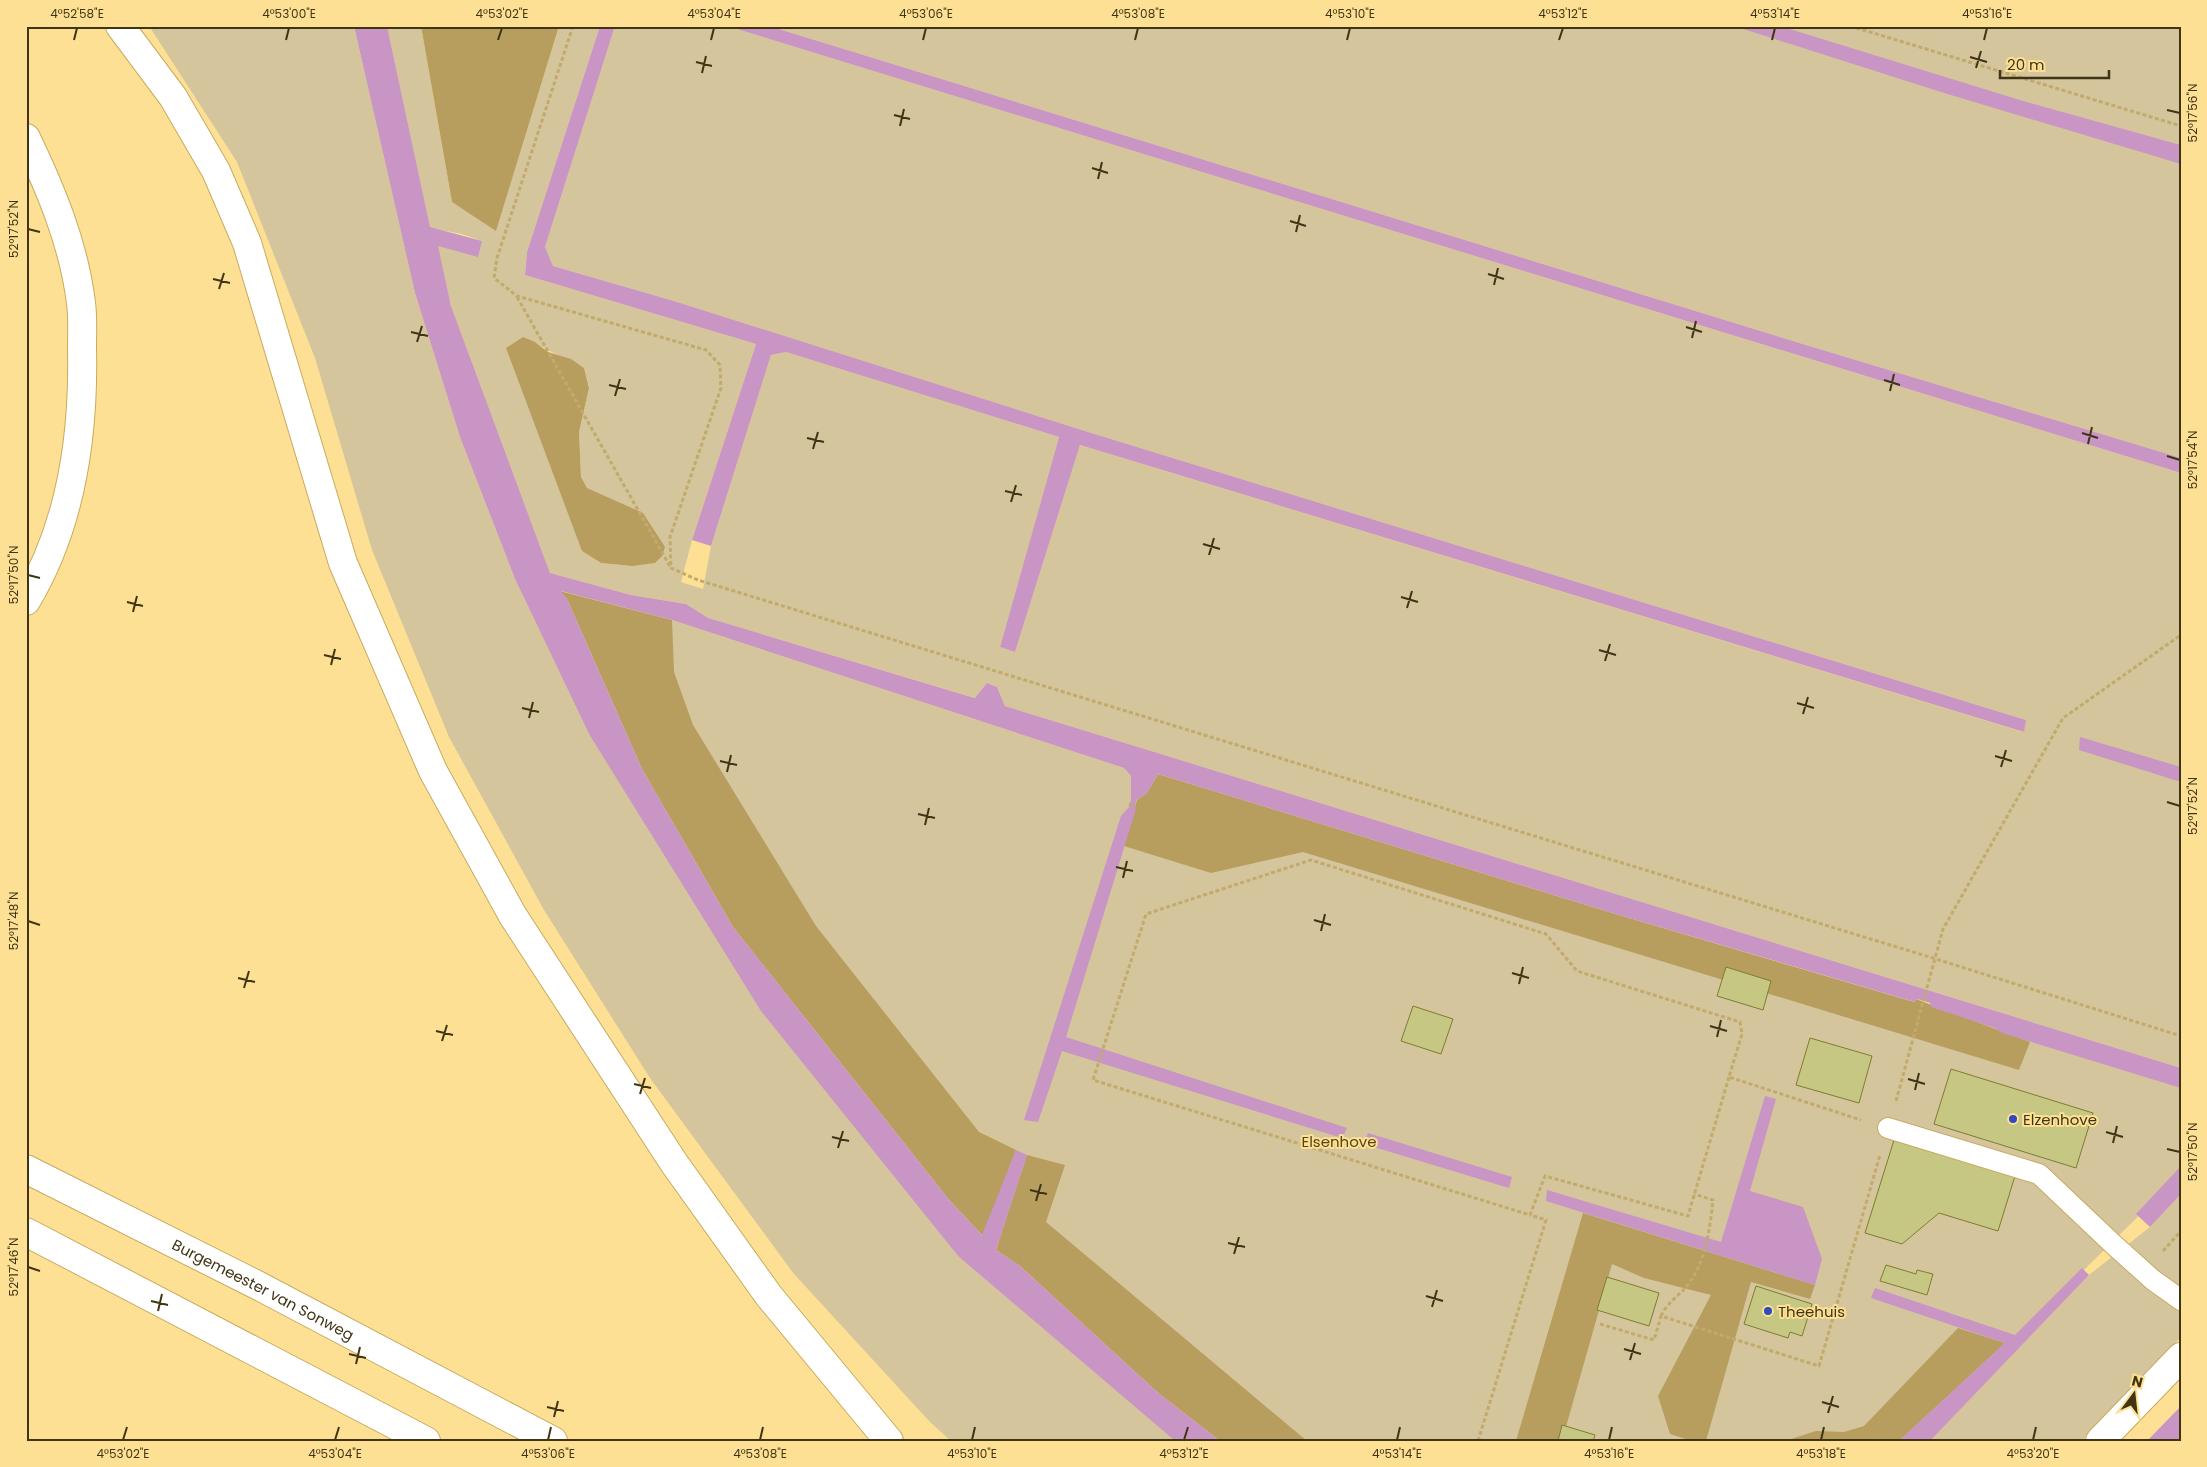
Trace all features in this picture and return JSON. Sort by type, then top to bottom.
[{"type":"main road","points":[[120,26],[173,97],[216,171],[247,243],[343,563],[433,771],[513,916],[674,1163],[769,1296],[890,1441]]},
{"type":"main road","points":[[26,138],[51,190],[68,240],[81,303],[83,387],[78,452],[66,506],[39,580],[26,601]]},
{"type":"main road","name":"Burgemeester van Sonweg","points":[[26,1169],[257,1285],[553,1441]]},
{"type":"main road","points":[[26,1232],[426,1441]]},
{"type":"main road","points":[[2100,1441],[2181,1357]]},
{"type":"lane","points":[[1888,1128],[2039,1174],[2114,1245],[2154,1280],[2181,1300]]},
{"type":"path","points":[[573,26],[497,258],[494,278],[517,296],[706,350],[720,365],[721,388],[670,537],[671,568]]},
{"type":"path","points":[[1850,26],[2181,126]]},
{"type":"path","points":[[517,296],[671,568],[708,583],[1936,959],[2181,1036]]},
{"type":"path","points":[[1662,1316],[1819,1366],[1944,929],[2063,718],[2181,635]]},
{"type":"path","points":[[1129,804],[1136,806]]},
{"type":"path","points":[[1478,1441],[1546,1220],[1093,1080],[1146,914],[1311,860],[1546,934],[1577,971],[1740,1022],[1742,1034],[1688,1216],[1545,1176],[1530,1215]]},
{"type":"path","points":[[1729,1077],[1888,1128]]},
{"type":"path","points":[[1600,1324],[1654,1340],[1666,1305],[1690,1283],[1702,1255],[1710,1229],[1714,1200],[1694,1194]]},
{"type":"green space","points":[[149,26],[354,26],[415,293],[460,437],[515,579],[589,734],[959,1257],[1175,1441],[951,1441],[930,1422],[794,1274],[650,1078],[544,910],[449,737],[372,550],[315,358],[237,162]]},
{"type":"green space","points":[[387,26],[421,26],[452,202],[496,230],[559,26],[600,26],[527,252],[525,275],[756,344],[692,540],[681,582],[703,589],[711,546],[771,355],[786,352],[1059,437],[1000,647],[1015,652],[1080,445],[2023,732],[2026,720],[1085,431],[674,301],[553,266],[545,247],[615,26],[727,26],[2181,473],[2181,1068],[1005,706],[997,687],[987,683],[976,698],[707,618],[686,604],[631,595],[550,573],[451,306],[437,246],[482,241],[462,234],[430,228]],"holes":[[[535,342],[584,368],[589,387],[579,432],[581,477],[587,488],[610,500],[632,566],[601,563],[582,551]]]},
{"type":"green space","points":[[769,26],[2181,26],[2181,145],[2035,105],[2181,155],[2181,458],[1806,345]]},
{"type":"green space","name":"Elsenhove","points":[[672,620],[1124,768],[1131,776],[1915,1002],[2181,1084],[2181,1174],[1911,1441],[1238,1441],[981,1226],[626,718],[672,630]]},
{"type":"green space","points":[[2181,1194],[2181,1337],[2082,1441],[1930,1441],[2089,1275],[2150,1227]]},
{"type":"shaded area","points":[[354,26],[387,26],[430,227],[482,241],[478,257],[438,246],[451,306],[550,573],[631,595],[686,604],[708,618],[975,698],[987,683],[997,687],[1005,706],[2181,1068],[2181,1088],[2002,1033],[1995,1028],[1931,1007],[1930,1003],[1917,999],[1915,1002],[1619,915],[1158,774],[1147,793],[1136,800],[1135,812],[1066,1037],[1347,1128],[1342,1138],[1062,1051],[1038,1122],[1024,1120],[1121,816],[1129,807],[1131,800],[1131,776],[1124,768],[672,620],[561,591],[567,599],[642,769],[733,927],[950,1201],[982,1235],[1016,1150],[1027,1155],[996,1250],[1020,1266],[1157,1392],[1220,1441],[1175,1441],[959,1257],[761,1011],[589,734],[515,579],[460,437],[415,293]]},
{"type":"shaded area","points":[[421,26],[559,26],[496,231],[452,202]]},
{"type":"shaded area","points":[[600,26],[615,26],[545,247],[553,266],[674,301],[1085,431],[2026,720],[2024,732],[1080,445],[1015,652],[1000,647],[1059,437],[786,352],[771,355],[711,546],[692,540],[756,344],[525,275],[527,252]]},
{"type":"shaded area","points":[[727,26],[769,26],[1806,345],[2181,458],[2181,473]]},
{"type":"shaded area","points":[[1734,26],[1780,26],[2023,101],[2181,145],[2181,164],[1941,92]]},
{"type":"shaded area","points":[[523,337],[535,342],[548,352],[571,359],[584,368],[589,388],[579,432],[581,477],[587,488],[643,513],[665,547],[662,556],[655,563],[632,566],[601,563],[582,551],[506,348]]},
{"type":"shaded area","points":[[560,591],[672,620],[674,672],[693,725],[816,926],[979,1132],[1016,1150],[983,1236],[950,1201],[733,927],[642,769],[567,599]]},
{"type":"shaded area","points":[[2080,737],[2181,767],[2181,782],[2079,750]]},
{"type":"shaded area","points":[[1158,774],[1619,915],[1914,1002],[1916,999],[2030,1042],[2019,1070],[1303,852],[1211,873],[1124,846],[1137,800],[1147,793]]},
{"type":"shaded area","points":[[1765,1096],[1776,1099],[1750,1191],[1803,1207],[1822,1259],[1815,1285],[1546,1201],[1547,1190],[1721,1242]]},
{"type":"shaded area","points":[[1368,1133],[1512,1177],[1509,1188],[1364,1144]]},
{"type":"shaded area","points":[[1027,1155],[1065,1165],[1046,1222],[1307,1441],[1220,1441],[1157,1392],[1020,1266],[996,1250]]},
{"type":"shaded area","points":[[2181,1166],[2181,1194],[2150,1227],[2136,1214]]},
{"type":"shaded area","points":[[1583,1213],[1815,1285],[1810,1299],[1751,1282],[1706,1441],[1692,1441],[1670,1434],[1658,1396],[1711,1295],[1644,1278],[1612,1264],[1562,1441],[1516,1441]]},
{"type":"shaded area","points":[[2082,1268],[2089,1275],[1930,1441],[1899,1441],[2005,1343],[1871,1298],[1875,1288],[2015,1335]]},
{"type":"shaded area","points":[[1958,1328],[2005,1343],[1899,1441],[1785,1441],[1816,1431],[1844,1432],[1864,1426]]},
{"type":"shaded area","points":[[2181,1406],[2181,1441],[2147,1441]]},
{"type":"building","points":[[1726,967],[1771,981],[1763,1010],[1717,996]]},
{"type":"building","points":[[1413,1006],[1453,1019],[1441,1054],[1401,1041]]},
{"type":"building","points":[[1810,1038],[1872,1056],[1859,1103],[1796,1085]]},
{"type":"building","name":"Elzenhove","points":[[1951,1069],[2093,1113],[2076,1168],[1934,1124]]},
{"type":"building","points":[[1894,1140],[2015,1176],[1998,1231],[1939,1213],[1902,1244],[1865,1233]]},
{"type":"building","points":[[1886,1265],[1916,1274],[1917,1270],[1933,1274],[1927,1295],[1880,1281]]},
{"type":"building","points":[[1607,1277],[1659,1293],[1649,1326],[1597,1310]]},
{"type":"building","points":[[1756,1286],[1812,1304],[1802,1336],[1790,1332],[1788,1338],[1744,1324]]},
{"type":"building","points":[[1562,1425],[1595,1435],[1593,1441],[1558,1441]]},
{"type":"place","name":"Elzenhove","points":[[2013,1119]]},
{"type":"place","name":"Theehuis","points":[[1768,1311]]}]
